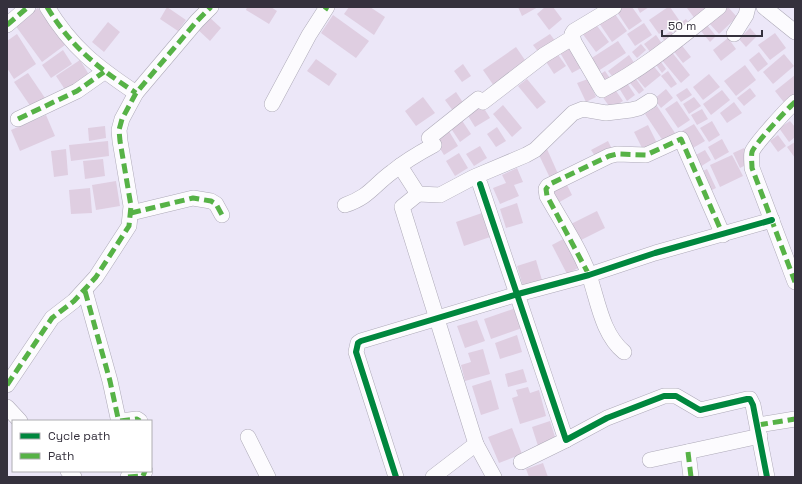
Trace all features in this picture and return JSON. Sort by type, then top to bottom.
[{"type":"street","points":[[7,25],[28,7]]},
{"type":"street","points":[[47,7],[58,25],[79,51],[104,72],[136,93]]},
{"type":"street","points":[[7,385],[52,318],[85,291],[96,277],[129,226],[131,213],[119,130],[122,119],[136,93],[197,21],[212,7]]},
{"type":"street","points":[[345,205],[359,201],[367,196],[383,179],[400,166],[434,145],[429,138],[478,99],[483,102],[547,52],[572,38],[574,31],[614,7]]},
{"type":"street","points":[[572,38],[602,90],[628,77],[719,7]]},
{"type":"street","points":[[734,34],[746,15],[748,7]]},
{"type":"street","points":[[765,8],[792,30]]},
{"type":"street","points":[[272,104],[309,35],[326,9]]},
{"type":"street","points":[[18,120],[71,94],[104,72]]},
{"type":"street","points":[[494,477],[476,444],[402,207],[418,194],[440,195],[474,177],[535,150],[573,113],[583,109],[606,113],[625,111],[639,108],[650,101]]},
{"type":"street","points":[[794,273],[752,168],[752,152],[758,143],[795,102]]},
{"type":"street","points":[[624,352],[615,345],[611,338],[596,299],[589,275],[547,196],[546,189],[550,184],[609,156],[617,154],[646,154],[681,140],[724,235]]},
{"type":"street","points":[[400,166],[418,194]]},
{"type":"street","points":[[480,184],[566,440]]},
{"type":"street","points":[[131,213],[200,198],[216,204],[222,216]]},
{"type":"street","points":[[396,477],[356,352],[356,347],[361,340],[589,275],[655,253],[724,235],[772,220]]},
{"type":"street","points":[[85,291],[119,420]]},
{"type":"street","points":[[521,462],[607,418],[670,394],[682,398],[700,410],[747,398],[753,405],[767,477]]},
{"type":"street","points":[[7,407],[19,420]]},
{"type":"street","points":[[650,460],[688,452],[795,419]]},
{"type":"street","points":[[128,420],[138,420]]},
{"type":"street","points":[[248,437],[268,477]]},
{"type":"street","points":[[433,477],[476,444]]},
{"type":"street","points":[[688,452],[691,477]]},
{"type":"street","points":[[128,477],[143,476],[145,472]]},
{"type":"building","points":[[167,7],[186,20],[178,31],[160,19]]},
{"type":"building","points":[[247,7],[271,7],[277,11],[269,24],[246,10]]},
{"type":"building","points":[[349,7],[370,7],[385,17],[374,35],[344,14]]},
{"type":"building","points":[[518,7],[538,7],[522,16]]},
{"type":"building","points":[[545,7],[553,7],[562,19],[549,30],[537,14]]},
{"type":"building","points":[[623,7],[632,7],[642,21],[629,30],[617,12]]},
{"type":"building","points":[[637,7],[649,7],[640,13]]},
{"type":"building","points":[[670,7],[679,20],[659,34],[649,20]]},
{"type":"building","points":[[718,7],[698,23],[687,8]]},
{"type":"building","points":[[725,7],[728,7],[737,17],[719,34],[708,22]]},
{"type":"building","points":[[38,8],[65,45],[42,62],[15,25]]},
{"type":"building","points":[[612,10],[627,31],[612,42],[597,20]]},
{"type":"building","points":[[207,15],[221,28],[210,41],[196,28]]},
{"type":"building","points":[[333,15],[369,41],[356,58],[321,33]]},
{"type":"building","points":[[686,19],[694,30],[680,39],[672,29]]},
{"type":"building","points":[[108,22],[120,32],[104,52],[92,42]]},
{"type":"building","points":[[595,23],[609,42],[596,52],[582,33]]},
{"type":"building","points":[[644,23],[652,35],[635,46],[627,34]]},
{"type":"building","points":[[707,25],[716,36],[710,42],[701,31]]},
{"type":"building","points":[[750,28],[757,36],[746,47],[739,39]]},
{"type":"building","points":[[671,31],[678,41],[668,47],[662,37]]},
{"type":"building","points":[[775,33],[786,48],[770,60],[758,45]]},
{"type":"building","points":[[17,34],[36,64],[14,79],[7,68],[7,41]]},
{"type":"building","points":[[550,34],[556,42],[539,53],[533,45]]},
{"type":"building","points":[[656,35],[665,48],[654,57],[644,44]]},
{"type":"building","points":[[728,38],[736,49],[721,61],[713,50]]},
{"type":"building","points":[[618,41],[626,53],[595,73],[587,61]]},
{"type":"building","points":[[680,43],[691,57],[683,63],[672,49]]},
{"type":"building","points":[[570,44],[583,67],[572,73],[559,51]]},
{"type":"building","points":[[641,44],[646,50],[637,58],[632,52]]},
{"type":"building","points":[[516,47],[527,63],[494,86],[483,70]]},
{"type":"building","points":[[554,49],[566,66],[554,74],[543,57]]},
{"type":"building","points":[[63,50],[72,64],[51,78],[42,65]]},
{"type":"building","points":[[671,51],[690,75],[681,83],[661,59]]},
{"type":"building","points":[[759,52],[768,64],[758,72],[749,60]]},
{"type":"building","points":[[784,54],[794,66],[773,84],[763,72]]},
{"type":"building","points":[[629,55],[637,67],[617,82],[608,71]]},
{"type":"building","points":[[316,59],[337,74],[329,86],[307,71]]},
{"type":"building","points":[[659,59],[666,69],[662,73],[654,62]]},
{"type":"building","points":[[80,60],[91,78],[68,94],[56,76]]},
{"type":"building","points":[[651,63],[661,75],[645,88],[635,76]]},
{"type":"building","points":[[463,64],[471,76],[462,82],[454,71]]},
{"type":"building","points":[[745,65],[756,80],[736,96],[724,81]]},
{"type":"building","points":[[605,71],[614,84],[594,79]]},
{"type":"building","points":[[668,71],[677,84],[671,88],[661,76]]},
{"type":"building","points":[[28,73],[45,98],[31,107],[14,82]]},
{"type":"building","points":[[709,74],[720,87],[703,100],[693,87]]},
{"type":"building","points":[[795,75],[795,98],[786,105],[775,91]]},
{"type":"building","points":[[527,79],[546,102],[537,109],[518,86]]},
{"type":"building","points":[[588,79],[596,97],[586,102],[577,83]]},
{"type":"building","points":[[636,79],[644,90],[639,94],[630,83]]},
{"type":"building","points":[[627,83],[635,95],[627,101],[619,88]]},
{"type":"building","points":[[614,88],[623,101],[611,109],[602,96]]},
{"type":"building","points":[[687,88],[692,95],[681,102],[676,95]]},
{"type":"building","points":[[750,88],[756,96],[744,106],[737,98]]},
{"type":"building","points":[[666,89],[673,98],[661,108],[654,99]]},
{"type":"building","points":[[722,90],[730,100],[711,115],[703,104]]},
{"type":"building","points":[[456,92],[466,107],[456,115],[445,100]]},
{"type":"building","points":[[423,97],[435,113],[416,126],[405,111]]},
{"type":"building","points":[[694,97],[701,106],[689,114],[683,104]]},
{"type":"building","points":[[677,101],[690,120],[678,128],[665,109]]},
{"type":"building","points":[[480,102],[490,118],[475,127],[465,111]]},
{"type":"building","points":[[734,102],[742,113],[727,123],[720,113]]},
{"type":"building","points":[[503,105],[522,128],[512,137],[493,114]]},
{"type":"building","points":[[657,106],[675,133],[663,141],[645,114]]},
{"type":"building","points":[[702,109],[708,119],[697,125],[691,115]]},
{"type":"building","points":[[46,115],[55,136],[20,151],[11,130]]},
{"type":"building","points":[[461,119],[471,134],[460,142],[450,127]]},
{"type":"building","points":[[712,121],[720,135],[709,142],[700,128]]},
{"type":"building","points":[[790,121],[795,127],[795,137],[789,142],[779,128]]},
{"type":"building","points":[[694,124],[705,141],[693,148],[682,131]]},
{"type":"building","points":[[648,125],[657,143],[643,150],[634,132]]},
{"type":"building","points":[[105,126],[106,138],[89,141],[88,128]]},
{"type":"building","points":[[497,127],[506,141],[496,147],[487,134]]},
{"type":"building","points":[[447,128],[458,146],[444,155],[433,137]]},
{"type":"building","points":[[778,135],[786,146],[778,152],[770,141]]},
{"type":"building","points":[[722,139],[729,152],[715,160],[708,147]]},
{"type":"building","points":[[108,141],[109,156],[71,161],[69,145]]},
{"type":"building","points":[[608,141],[613,151],[597,159],[591,150]]},
{"type":"building","points":[[795,142],[795,158],[787,147]]},
{"type":"building","points":[[480,146],[487,158],[474,166],[466,154]]},
{"type":"building","points":[[744,148],[750,163],[740,168],[733,153]]},
{"type":"building","points":[[66,149],[68,175],[54,177],[51,151]]},
{"type":"building","points":[[547,149],[559,176],[551,180],[538,153]]},
{"type":"building","points":[[705,150],[711,160],[700,167],[694,156]]},
{"type":"building","points":[[459,153],[468,168],[455,176],[446,161]]},
{"type":"building","points":[[732,155],[743,176],[720,187],[710,165]]},
{"type":"building","points":[[103,159],[105,176],[85,179],[83,161]]},
{"type":"building","points":[[517,168],[523,182],[514,185],[519,196],[500,204],[493,188],[506,183],[502,175]]},
{"type":"building","points":[[707,169],[716,188],[708,192],[699,173]]},
{"type":"building","points":[[116,181],[120,206],[96,210],[92,185]]},
{"type":"building","points":[[565,181],[572,195],[556,204],[549,190]]},
{"type":"building","points":[[90,188],[92,213],[71,214],[69,190]]},
{"type":"building","points":[[517,203],[523,223],[506,228],[500,209]]},
{"type":"building","points":[[597,211],[605,228],[577,242],[569,225]]},
{"type":"building","points":[[482,213],[490,237],[464,246],[456,222]]},
{"type":"building","points":[[567,237],[582,266],[567,274],[552,245]]},
{"type":"building","points":[[536,260],[542,280],[523,286],[517,266]]},
{"type":"building","points":[[516,308],[522,328],[491,339],[484,319]]},
{"type":"building","points":[[477,320],[485,341],[465,348],[457,326]]},
{"type":"building","points":[[517,335],[522,352],[500,359],[495,343]]},
{"type":"building","points":[[483,349],[490,374],[465,381],[461,365],[471,362],[468,353]]},
{"type":"building","points":[[523,369],[527,382],[508,387],[505,374]]},
{"type":"building","points":[[491,380],[499,409],[481,415],[472,386]]},
{"type":"building","points":[[528,387],[530,393],[539,390],[546,416],[520,424],[512,398],[518,396],[516,390]]},
{"type":"building","points":[[550,421],[556,440],[538,446],[532,427]]},
{"type":"building","points":[[512,428],[522,454],[499,463],[488,437]]},
{"type":"building","points":[[543,463],[548,477],[529,477],[526,469]]},
{"type":"marked path","points":[[7,25],[28,7]]},
{"type":"marked path","points":[[47,7],[66,34],[86,56],[136,93]]},
{"type":"marked path","points":[[7,385],[52,318],[74,301],[96,277],[129,226],[131,206],[119,130],[122,119],[136,93],[197,21],[211,7]]},
{"type":"marked path","points":[[18,119],[77,91],[104,72]]},
{"type":"marked path","points":[[795,102],[759,142],[752,152],[752,168],[795,282]]},
{"type":"marked path","points":[[589,275],[547,196],[546,189],[550,184],[609,156],[617,154],[646,155],[681,139],[723,235],[725,234]]},
{"type":"marked path","points":[[131,213],[193,198],[211,201],[216,204],[222,215]]},
{"type":"marked path","points":[[85,291],[119,420]]},
{"type":"marked path","points":[[758,425],[795,419]]},
{"type":"marked path","points":[[128,420],[138,420]]},
{"type":"marked path","points":[[688,452],[691,477]]},
{"type":"marked path","points":[[128,477],[143,476],[145,472]]},
{"type":"cycle path","points":[[480,184],[566,440],[607,418],[664,396],[676,396],[700,410],[750,399],[753,405],[767,477]]},
{"type":"cycle path","points":[[396,477],[356,352],[358,343],[518,294],[589,275],[655,253],[772,220]]}]
